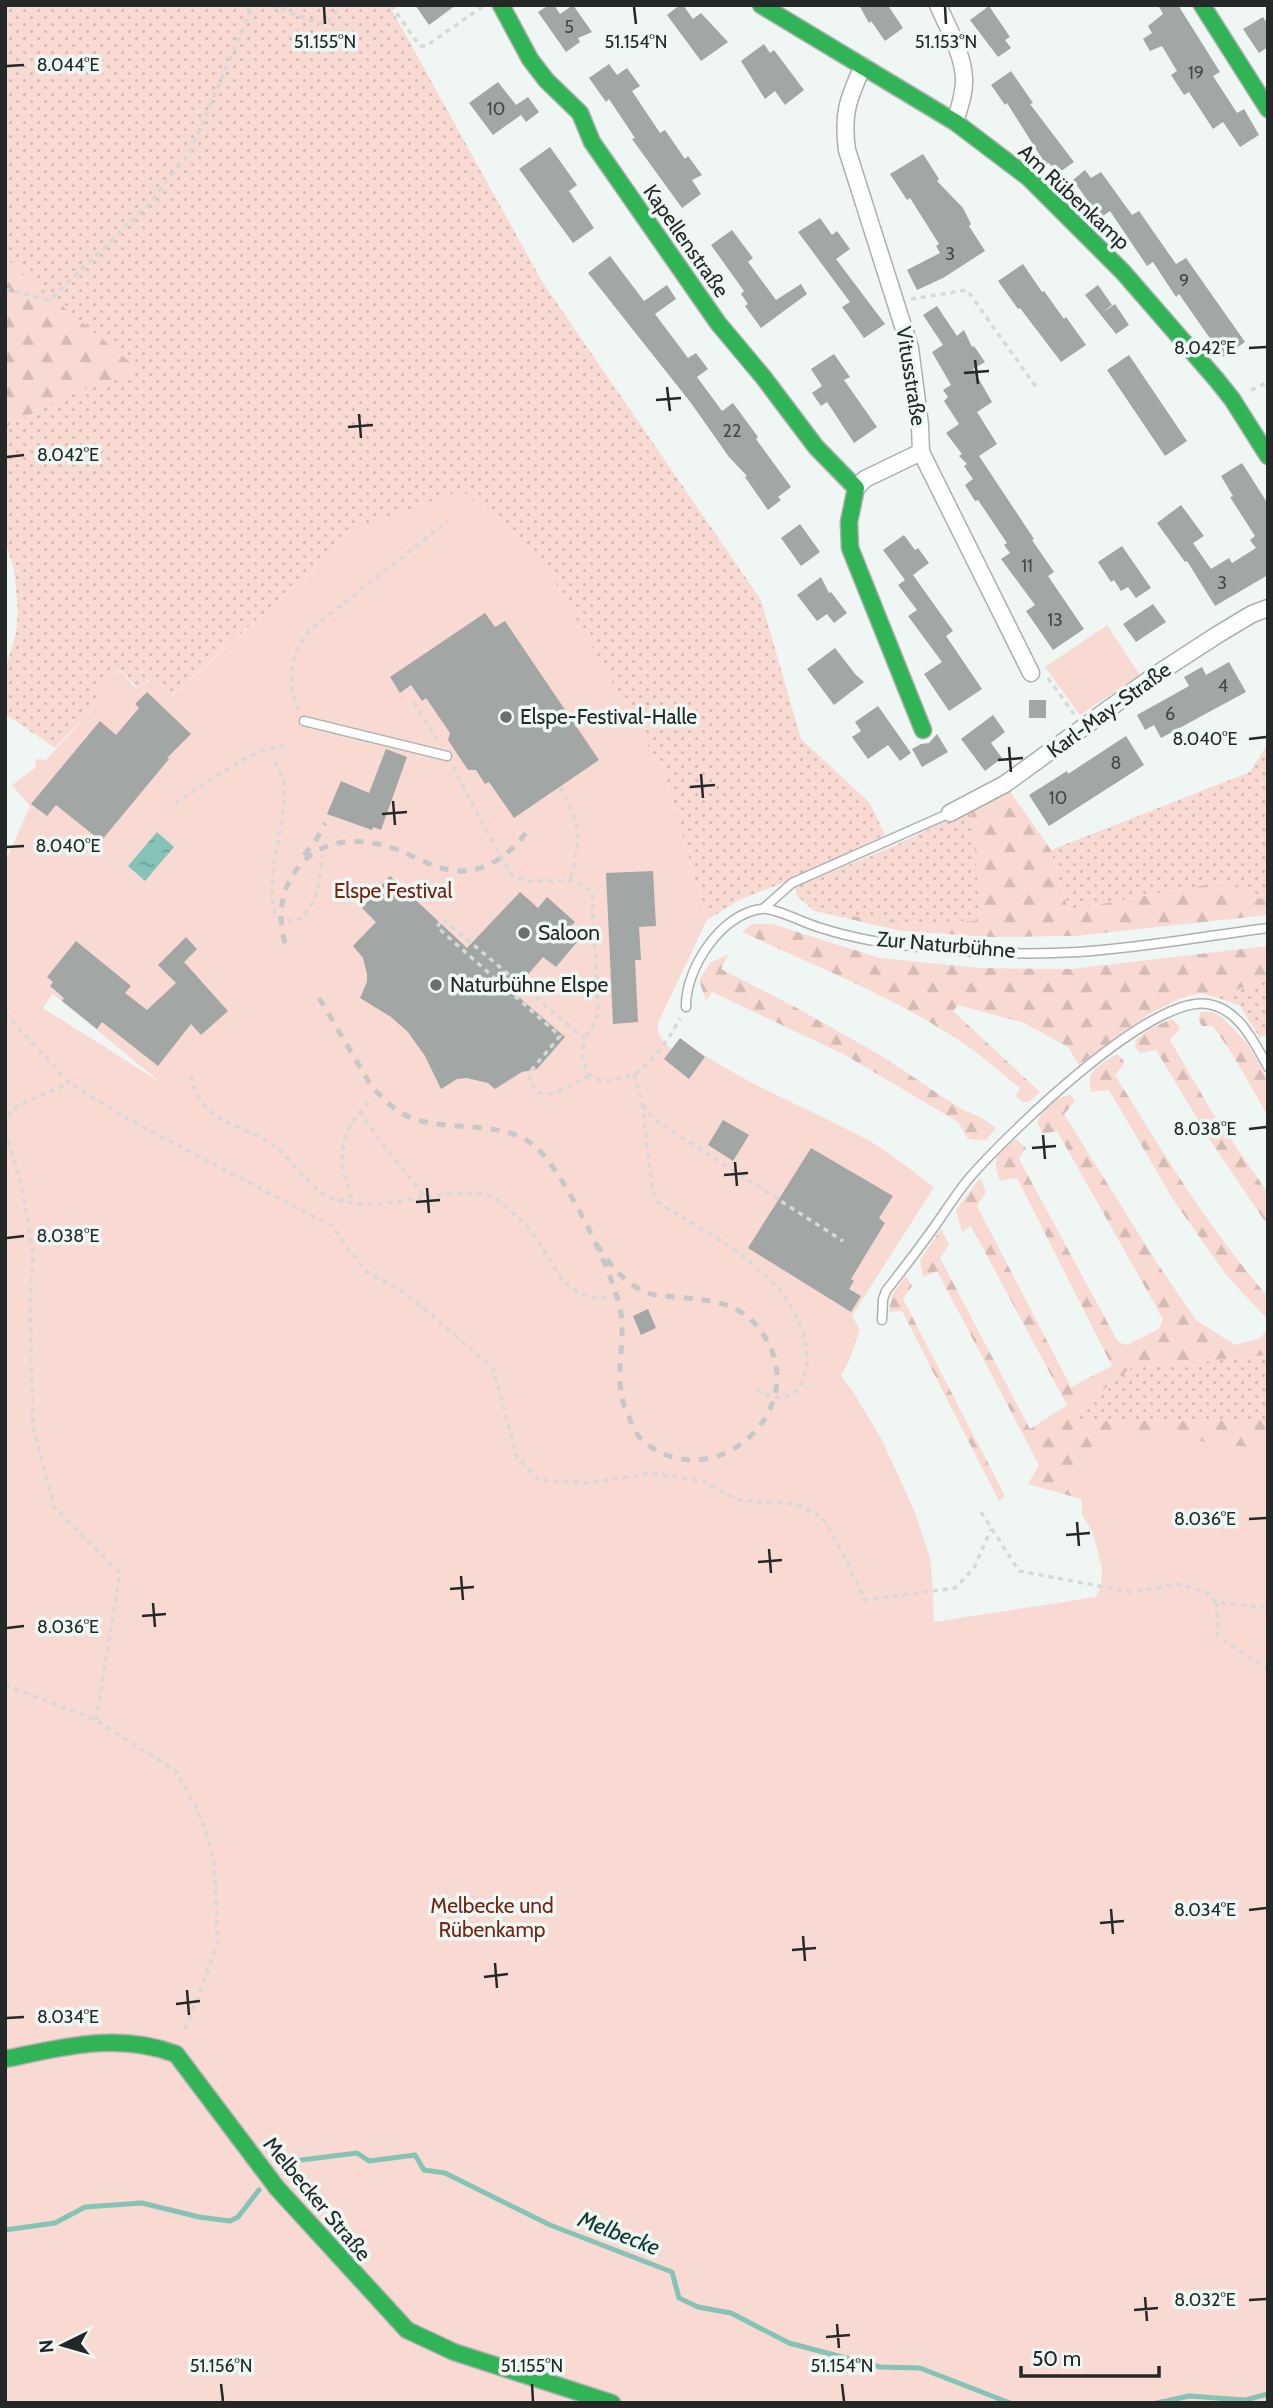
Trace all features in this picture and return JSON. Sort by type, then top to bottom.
[{"type":"street","name":"Kapellenstraße","points":[[501,5],[530,59],[545,80],[580,113],[592,142],[718,323],[816,447],[856,488]]},
{"type":"street","name":"Am Rübenkamp","points":[[761,5],[955,122],[1029,178],[1123,272],[1231,399],[1268,456]]},
{"type":"street","points":[[938,5],[958,52],[964,78],[955,122]]},
{"type":"street","points":[[1202,5],[1268,109]]},
{"type":"street","name":"Vitusstraße","points":[[863,66],[845,111],[847,150],[910,348],[921,452],[1031,673]]},
{"type":"street","points":[[921,452],[864,479],[856,488],[849,522],[850,548],[923,730]]},
{"type":"street","name":"Karl-May-Straße","points":[[950,813],[1005,784],[1121,699],[1217,635],[1268,608]]},
{"type":"street","points":[[5,2059],[89,2044],[126,2041],[164,2048],[176,2054]]},
{"type":"street","name":"Melbecker Straße","points":[[176,2054],[277,2188],[407,2330],[454,2352],[612,2403]]},
{"type":"lane","points":[[304,721],[447,755]]},
{"type":"lane","points":[[686,1007],[686,992],[691,975],[718,934],[733,919],[764,908],[792,883],[950,813]]},
{"type":"lane","name":"Zur Naturbühne","points":[[764,908],[821,929],[883,942],[994,952],[1078,952],[1268,928]]},
{"type":"lane","points":[[881,1320],[886,1291],[970,1177],[1002,1141],[1053,1094],[1145,1025],[1170,1010],[1184,1006],[1200,1003],[1216,1006],[1230,1013],[1238,1021],[1268,1067]]},
{"type":"path","points":[[5,289],[50,300],[149,204],[190,152],[253,5]]},
{"type":"path","points":[[272,5],[319,24],[327,23],[342,5]]},
{"type":"path","points":[[391,5],[421,46],[426,46],[485,5]]},
{"type":"path","points":[[897,302],[967,290],[1036,387]]},
{"type":"path","points":[[304,721],[294,702],[292,684],[295,653],[301,640],[448,521]]},
{"type":"path","points":[[1031,673],[1041,669],[1084,727]]},
{"type":"path","points":[[414,702],[447,755],[513,876],[530,881],[570,880],[592,891],[598,1010],[596,1020],[584,1040],[582,1058],[589,1076],[610,1082],[634,1074],[666,1044],[686,1007]]},
{"type":"path","points":[[175,804],[251,756],[269,747],[284,746]]},
{"type":"path","points":[[275,762],[284,785],[271,884],[276,918],[295,922],[307,914],[317,895],[322,856]]},
{"type":"path","points":[[560,787],[573,813],[579,834],[570,880]]},
{"type":"path","points":[[584,1040],[443,919],[437,927],[560,1035],[529,1073],[530,1084],[535,1091],[556,1093],[589,1076]]},
{"type":"path","points":[[5,1013],[69,1083],[136,1124],[332,1226],[365,1271],[407,1294],[493,1368],[517,1457],[539,1480],[588,1483],[651,1473],[703,1481],[738,1500],[797,1504],[822,1517],[865,1600],[955,1588],[974,1568],[991,1529]]},
{"type":"path","points":[[634,1074],[642,1103],[653,1193],[657,1202],[725,1243],[751,1263],[776,1286],[803,1332],[807,1363],[806,1375],[801,1385],[792,1394],[784,1397],[775,1397],[751,1388]]},
{"type":"path","points":[[191,1076],[193,1087],[202,1103],[215,1115],[228,1125],[276,1146],[310,1184],[329,1196],[366,1205],[474,1194],[492,1196],[531,1231],[569,1288],[594,1298],[612,1296]]},
{"type":"path","points":[[69,1083],[13,1108],[5,1128],[22,1186],[33,1255],[30,1306],[33,1426],[54,1507],[120,1573],[96,1720]]},
{"type":"path","points":[[338,1200],[351,1195],[343,1171],[344,1141],[348,1126],[370,1100]]},
{"type":"path","points":[[642,1103],[653,1119],[843,1241]]},
{"type":"path","points":[[360,1111],[426,1198]]},
{"type":"path","points":[[981,1512],[1019,1571],[1131,1592],[1177,1584],[1206,1592],[1216,1602],[1268,1608]]},
{"type":"path","points":[[1216,1602],[1218,1636],[1268,1670]]},
{"type":"path","points":[[5,1685],[96,1720],[176,1771],[196,1807],[211,1851],[218,1943],[176,2054]]},
{"type":"green space","points":[[5,5],[389,5],[543,283],[761,600],[801,739],[870,803],[885,835],[790,880],[739,900],[707,920],[664,774],[361,527],[168,699],[149,680],[137,688],[120,669],[94,689],[100,701],[55,748],[5,714],[5,672],[16,632],[18,611],[14,569],[5,541],[5,427],[66,396],[138,370],[5,258]]},
{"type":"green space","points":[[5,258],[139,370],[66,396],[5,427]]},
{"type":"green space","name":"Melbecke und Rübenkamp","points":[[462,490],[550,573],[664,774],[707,920],[658,1023],[661,1038],[672,1049],[680,1038],[748,1081],[868,1140],[934,1187],[852,1316],[860,1330],[841,1376],[882,1440],[914,1510],[931,1561],[934,1622],[1096,1597],[1101,1586],[1102,1569],[1093,1533],[1082,1515],[1080,1465],[1097,1438],[1127,1432],[1268,1448],[1268,2403],[5,2403],[5,862],[30,806],[12,785],[35,768],[36,759],[46,760],[100,701],[94,689],[120,670],[136,689],[149,681],[169,699],[361,527]],"holes":[[[53,994],[160,1082],[43,1008]]]},
{"type":"green space","points":[[1107,625],[1140,675],[1080,715],[1045,667]]},
{"type":"green space","points":[[1268,743],[1268,899],[1248,898],[1233,880],[1068,910],[1051,850],[1250,772]]},
{"type":"green space","points":[[1009,790],[1051,850],[1068,910],[1233,880],[1248,898],[1268,899],[1268,915],[1074,936],[990,937],[902,931],[814,911],[904,923],[981,921],[971,808]]},
{"type":"green space","points":[[971,808],[982,921],[904,923],[814,911],[797,896],[795,887],[896,845]]},
{"type":"green space","points":[[752,924],[772,924],[880,958],[981,968],[1071,969],[1268,946],[1268,979],[1215,997],[1200,993],[1179,999],[1151,1013],[1079,1065],[1068,1047],[1024,1023],[958,1005],[953,1011],[1040,1092],[1029,1102],[1022,1102],[1016,1096],[1020,1088],[966,1045],[885,998],[742,932]]},
{"type":"green space","points":[[729,954],[721,969],[880,1055],[961,1109],[982,1118],[996,1128],[986,1140],[968,1139],[958,1122],[845,1055],[712,992],[706,1001],[699,980],[710,963]]},
{"type":"green space","points":[[1268,979],[1268,1039],[1265,1035],[1260,1038],[1240,1006],[1215,997]]},
{"type":"green space","points":[[1201,1012],[1212,1012],[1222,1017],[1247,1043],[1268,1079],[1268,1116],[1213,1026],[1202,1026],[1198,1019]]},
{"type":"green space","points":[[1171,1019],[1180,1029],[1170,1040],[1212,1112],[1268,1193],[1268,1226],[1212,1143],[1156,1050],[1140,1053],[1135,1047],[1136,1040],[1150,1029]]},
{"type":"green space","points":[[1117,1054],[1124,1064],[1115,1075],[1206,1217],[1268,1297],[1268,1320],[1227,1276],[1174,1201],[1109,1090],[1092,1092],[1092,1074]]},
{"type":"green space","points":[[1071,1095],[1075,1101],[1064,1114],[1196,1320],[1235,1345],[1259,1339],[1268,1329],[1268,1355],[1131,1368],[1079,1409],[1077,1421],[1268,1420],[1268,1856],[1117,1577],[1099,1504],[1028,1484],[1039,1465],[937,1271],[923,1277],[920,1260],[941,1229],[949,1245],[940,1258],[1030,1429],[1067,1405],[971,1226],[962,1232],[956,1210],[980,1178],[986,1192],[977,1206],[1071,1387],[1112,1366],[1017,1178],[1000,1181],[997,1174],[996,1161],[1000,1152],[1016,1139],[1026,1148],[1019,1159],[1118,1342],[1127,1345],[1159,1329],[1163,1319],[1057,1131],[1043,1134],[1037,1122],[1051,1104]]},
{"type":"green space","points":[[906,1276],[912,1286],[903,1299],[1005,1496],[999,1501],[902,1311],[889,1312],[892,1295]]},
{"type":"green space","points":[[1268,1355],[1268,1420],[1077,1421],[1078,1409],[1131,1368]]},
{"type":"water","points":[[157,832],[174,847],[145,881],[128,866]]},
{"type":"building","points":[[415,5],[456,5],[429,25]]},
{"type":"building","points":[[554,5],[560,14],[573,5],[592,32],[578,38],[580,42],[566,52],[538,12]]},
{"type":"building","points":[[683,5],[693,19],[701,13],[728,42],[701,61],[667,15]]},
{"type":"building","points":[[859,5],[892,5],[889,7],[903,28],[885,41],[871,21],[869,23]]},
{"type":"building","points":[[1158,5],[1178,5],[1220,72],[1213,76],[1237,113],[1244,109],[1259,135],[1240,147],[1223,122],[1213,129],[1189,92],[1184,95],[1171,75],[1177,71],[1162,46],[1150,51],[1143,39],[1152,33],[1148,26],[1163,14]]},
{"type":"building","points":[[989,6],[1010,37],[1005,40],[1011,48],[998,57],[970,20]]},
{"type":"building","points":[[1263,17],[1268,25],[1268,47],[1259,53],[1243,29]]},
{"type":"building","points":[[764,44],[770,53],[774,50],[804,90],[785,105],[775,91],[765,99],[741,61]]},
{"type":"building","points":[[609,64],[617,75],[627,68],[640,86],[632,91],[660,133],[665,130],[685,159],[688,156],[702,175],[692,180],[701,194],[682,208],[632,139],[635,138],[609,99],[606,102],[589,78]]},
{"type":"building","points":[[1011,71],[1033,103],[1030,104],[1074,162],[1057,174],[1049,163],[1046,165],[1007,103],[1005,105],[991,85]]},
{"type":"building","points":[[498,82],[516,105],[528,97],[539,112],[526,122],[521,115],[493,135],[469,103]]},
{"type":"building","points":[[550,147],[577,185],[569,191],[594,228],[573,243],[519,169]]},
{"type":"building","points":[[923,154],[939,179],[937,181],[963,208],[971,224],[969,226],[985,251],[943,278],[917,290],[907,270],[940,253],[936,246],[939,244],[910,198],[907,200],[890,174]]},
{"type":"building","points":[[1085,170],[1091,178],[1101,172],[1132,215],[1139,211],[1176,264],[1186,258],[1245,342],[1223,357],[1179,294],[1176,297],[1153,262],[1147,266],[1110,211],[1103,216],[1096,206],[1093,208],[1073,180]]},
{"type":"building","points":[[820,218],[832,235],[837,231],[850,249],[836,259],[885,324],[864,338],[842,307],[850,302],[798,232]]},
{"type":"building","points":[[732,230],[753,258],[748,262],[776,300],[801,284],[807,294],[761,328],[745,306],[748,304],[741,294],[744,291],[711,245]]},
{"type":"building","points":[[610,256],[644,301],[667,285],[676,299],[655,314],[688,358],[696,353],[708,369],[697,377],[722,411],[733,403],[791,487],[778,497],[781,500],[768,510],[745,477],[747,476],[729,457],[691,403],[588,273]]},
{"type":"building","points":[[1023,264],[1042,292],[1044,291],[1064,319],[1066,317],[1086,345],[1061,362],[998,281]]},
{"type":"building","points":[[1098,285],[1112,305],[1102,313],[1115,304],[1129,325],[1116,334],[1085,295]]},
{"type":"building","points":[[937,306],[957,336],[964,330],[972,347],[974,346],[985,362],[973,369],[992,402],[977,412],[997,444],[979,456],[1034,539],[1032,540],[1054,572],[1048,576],[1084,629],[1053,650],[1026,611],[1035,605],[1001,559],[1010,553],[1004,545],[1007,543],[965,485],[973,479],[964,466],[967,464],[959,456],[962,454],[946,433],[959,424],[944,401],[948,397],[943,390],[951,385],[932,352],[943,345],[923,315]]},
{"type":"building","points":[[834,354],[850,377],[844,380],[877,427],[854,443],[827,402],[821,406],[812,393],[822,386],[811,369]]},
{"type":"building","points":[[1129,355],[1187,441],[1165,456],[1107,370]]},
{"type":"building","points":[[1242,463],[1268,504],[1268,575],[1215,606],[1187,561],[1185,562],[1157,523],[1181,505],[1204,536],[1193,543],[1211,569],[1229,558],[1232,563],[1256,548],[1250,540],[1255,536],[1230,497],[1233,496],[1221,476]]},
{"type":"building","points":[[800,524],[820,552],[801,566],[781,538]]},
{"type":"building","points":[[904,535],[929,563],[913,575],[953,631],[946,636],[982,689],[949,711],[924,674],[942,662],[908,616],[917,610],[898,585],[905,580],[883,550]]},
{"type":"building","points":[[1122,546],[1151,588],[1136,598],[1128,587],[1121,591],[1114,580],[1111,582],[1098,562]]},
{"type":"building","points":[[821,577],[829,593],[831,592],[847,613],[834,623],[827,614],[817,621],[797,595]]},
{"type":"building","points":[[1153,604],[1166,622],[1136,642],[1123,624]]},
{"type":"building","name":"Elspe-Festival-Halle","points":[[485,613],[495,627],[505,621],[599,760],[514,818],[489,782],[485,784],[476,770],[468,770],[448,740],[450,733],[426,698],[422,701],[411,685],[400,693],[390,677]]},
{"type":"building","points":[[835,648],[864,682],[834,705],[807,669]]},
{"type":"building","points":[[1229,662],[1246,692],[1161,738],[1154,725],[1145,730],[1137,715],[1189,686],[1184,677],[1202,667],[1206,675]]},
{"type":"building","points":[[147,692],[191,734],[167,758],[169,759],[101,841],[56,805],[47,816],[31,804],[100,721],[116,735],[139,708],[135,704]]},
{"type":"building","points":[[1029,700],[1046,700],[1046,718],[1029,718]]},
{"type":"building","points":[[878,706],[911,753],[900,761],[888,745],[868,759],[852,737],[861,731],[855,722]]},
{"type":"building","points":[[993,715],[1005,732],[991,743],[1002,758],[985,771],[961,739]]},
{"type":"building","points":[[937,734],[948,752],[922,767],[912,749],[929,743]]},
{"type":"building","points":[[1126,736],[1144,765],[1049,826],[1029,795],[1067,771],[1068,774]]},
{"type":"building","points":[[386,749],[407,757],[381,830],[373,827],[372,830],[327,814],[341,781],[369,793]]},
{"type":"building","points":[[653,871],[656,926],[639,927],[641,960],[635,960],[638,1022],[613,1024],[606,873]]},
{"type":"building","name":"Naturbühne Elspe","points":[[390,876],[467,948],[520,892],[538,908],[547,897],[575,922],[566,932],[577,942],[556,967],[543,957],[513,992],[565,1037],[537,1069],[522,1072],[495,1089],[488,1083],[467,1078],[457,1079],[441,1089],[425,1056],[408,1032],[391,1017],[360,998],[367,982],[367,974],[363,958],[353,946],[376,922],[362,908]]},
{"type":"building","points":[[186,937],[197,949],[184,962],[228,1011],[201,1035],[191,1024],[158,1066],[102,1022],[97,1029],[62,1001],[64,998],[50,986],[53,982],[47,977],[76,941],[131,986],[125,993],[147,1010],[176,983],[158,965]]},
{"type":"building","points":[[680,1038],[705,1057],[689,1079],[664,1059]]},
{"type":"building","points":[[723,1120],[749,1135],[733,1161],[708,1145]]},
{"type":"building","points":[[811,1148],[893,1196],[879,1218],[885,1223],[851,1279],[854,1281],[849,1289],[861,1296],[851,1312],[748,1248]]},
{"type":"building","points":[[648,1309],[656,1328],[641,1335],[633,1316]]},
{"type":"waterway","name":"Melbecke","points":[[285,2162],[357,2153],[369,2161],[415,2155],[424,2170],[445,2173],[550,2225],[672,2272],[679,2298],[698,2307],[731,2313],[789,2343],[880,2367],[920,2368],[1010,2403]]},
{"type":"waterway","name":"Melbecke","points":[[5,2230],[55,2223],[85,2207],[142,2203],[199,2217],[230,2221],[238,2217],[259,2190]]},
{"type":"waterway","name":"Melbecke","points":[[1157,2403],[1189,2396],[1245,2400],[1268,2394]]},
{"type":"railway","points":[[304,855],[325,823]]},
{"type":"railway","points":[[285,943],[281,916],[286,888],[295,872],[316,851],[343,842],[372,843],[387,846],[445,869],[472,870],[501,858],[517,844],[530,827]]},
{"type":"railway","points":[[319,998],[369,1082],[393,1107],[405,1115],[427,1122],[511,1133],[525,1139],[550,1163],[588,1227],[599,1251],[617,1296],[622,1326],[621,1391],[631,1423],[642,1440],[669,1456],[697,1460],[724,1453],[748,1438],[766,1417],[776,1391],[776,1363],[763,1334],[745,1315],[724,1304],[654,1295],[639,1289],[616,1270],[598,1247],[593,1239]]},
{"type":"traffic: fast","points":[[501,5],[530,59],[546,80],[580,113],[592,142],[718,323],[816,447],[856,488],[849,522],[850,548],[923,730]]},
{"type":"traffic: fast","points":[[761,5],[955,122],[1029,178],[1123,272],[1216,379],[1268,456]]},
{"type":"traffic: fast","points":[[1202,5],[1268,109]]},
{"type":"traffic: fast","points":[[5,2059],[69,2046],[112,2043],[154,2047],[176,2054],[277,2188],[407,2330],[454,2352],[612,2403]]},
{"type":"place","name":"Elspe-Festival-Halle","points":[[506,717]]},
{"type":"place","name":"Saloon","points":[[524,933]]},
{"type":"place","name":"Naturbühne Elspe","points":[[436,985]]},
{"type":"park label","name":"Elspe Festival","points":[[393,891]]}]
